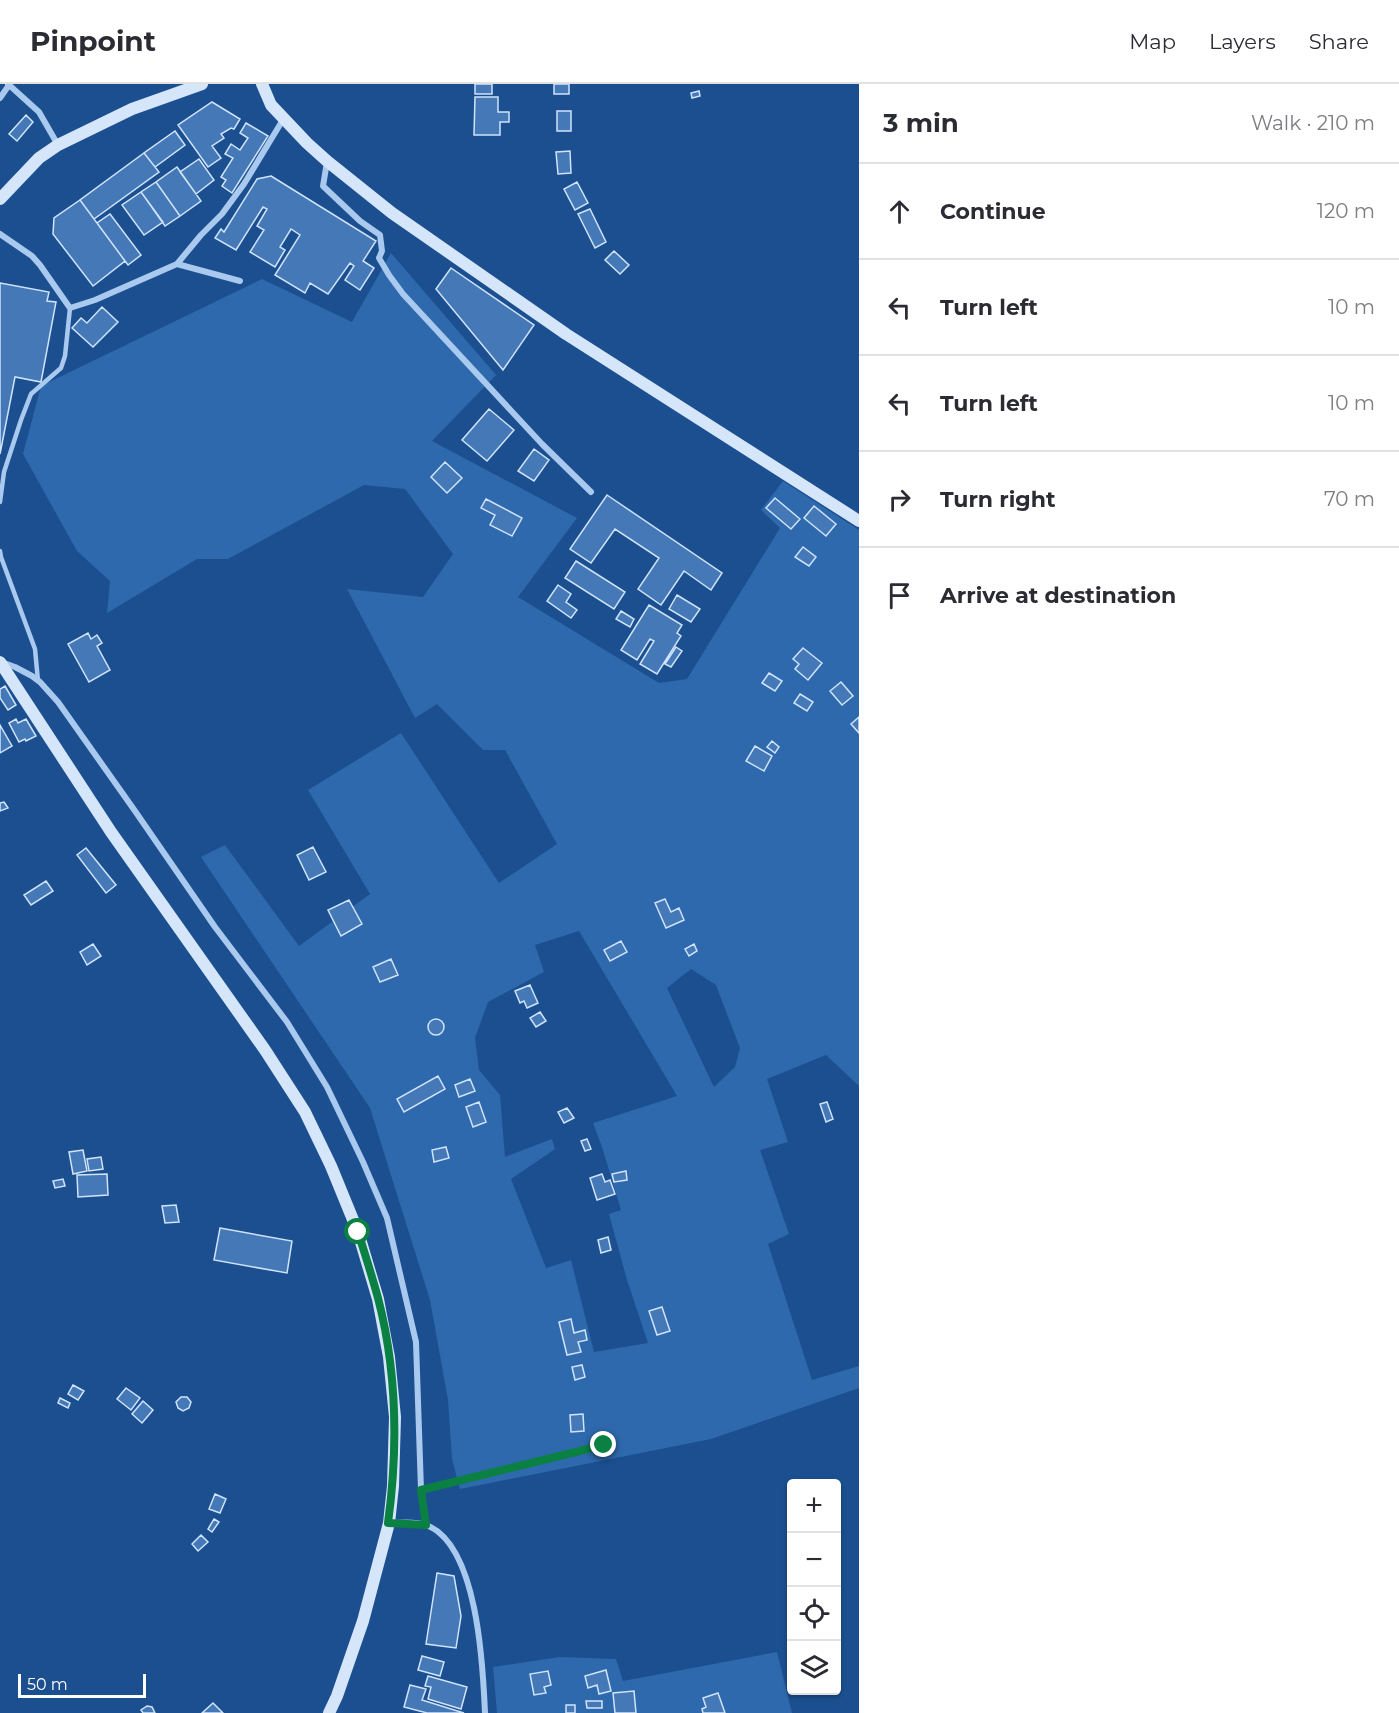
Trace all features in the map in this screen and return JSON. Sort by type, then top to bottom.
[{"type":"main road","points":[[0,199],[39,158],[58,145],[132,109],[202,84]]},
{"type":"main road","points":[[262,84],[272,105],[327,162],[392,213],[566,334],[859,521]]},
{"type":"main road","points":[[0,662],[111,832],[265,1050],[304,1112],[331,1166],[358,1232],[378,1299],[389,1357],[394,1417],[393,1486],[388,1523],[363,1621],[329,1713]]},
{"type":"street","points":[[0,98],[9,84],[39,112],[58,145]]},
{"type":"street","points":[[0,234],[40,265],[70,308],[95,300],[177,264],[222,214],[244,184],[284,118]]},
{"type":"street","points":[[327,162],[323,186],[360,221],[380,235],[382,251],[380,258],[388,275],[402,294],[542,444],[591,492]]},
{"type":"street","points":[[177,264],[240,281]]},
{"type":"street","points":[[0,662],[15,667],[38,681],[58,702],[215,927],[287,1022],[327,1087],[387,1218],[416,1342],[421,1490],[426,1525]]},
{"type":"street","points":[[388,1523],[426,1525],[441,1534],[453,1550],[468,1582],[480,1639],[485,1713]]},
{"type":"lane","points":[[0,502],[4,472],[31,394],[61,368],[65,356],[70,308]]},
{"type":"lane","points":[[0,551],[35,649],[38,681]]},
{"type":"lane","points":[[421,1490],[604,1445]]},
{"type":"shaded area","points":[[391,253],[496,375],[432,441],[577,518],[518,597],[659,683],[687,679],[780,528],[761,510],[783,481],[859,530],[859,1086],[826,1055],[767,1079],[788,1142],[760,1150],[789,1234],[768,1244],[812,1380],[859,1366],[859,1388],[711,1439],[460,1489],[452,1459],[448,1400],[430,1300],[370,1108],[201,857],[225,845],[299,946],[370,894],[308,790],[401,733],[499,883],[557,844],[505,750],[483,750],[437,704],[415,718],[347,589],[423,597],[453,554],[405,489],[364,485],[228,559],[197,559],[107,613],[110,581],[77,551],[23,454],[41,386],[262,279],[352,322]],"holes":[[[579,931],[677,1096],[593,1123],[621,1210],[609,1214],[627,1280],[648,1343],[594,1352],[571,1260],[546,1268],[511,1179],[555,1149],[552,1139],[505,1157],[500,1095],[479,1070],[475,1038],[488,1002],[544,972],[535,945]],[[691,969],[716,985],[740,1048],[735,1067],[714,1087],[667,988]]]},
{"type":"shaded area","points":[[777,1652],[792,1713],[497,1713],[493,1667],[560,1657],[616,1659],[623,1681]]},
{"type":"building","points":[[475,84],[492,84],[492,94],[475,94]]},
{"type":"building","points":[[554,84],[569,84],[569,94],[554,94]]},
{"type":"building","points":[[699,91],[700,96],[692,98],[691,93]]},
{"type":"building","points":[[475,97],[498,97],[498,112],[509,112],[509,122],[500,122],[500,135],[474,135]]},
{"type":"building","points":[[212,102],[240,119],[234,129],[231,128],[221,134],[224,138],[212,146],[221,158],[208,167],[178,125]]},
{"type":"building","points":[[557,111],[571,111],[571,131],[557,131]]},
{"type":"building","points":[[26,115],[33,122],[17,141],[9,134]]},
{"type":"building","points":[[246,123],[268,136],[232,193],[222,186],[226,180],[221,177],[233,158],[225,154],[231,144],[240,150],[248,138],[240,133]]},
{"type":"building","points":[[175,131],[185,145],[155,167],[144,153]]},
{"type":"building","points":[[570,151],[571,173],[558,174],[556,152]]},
{"type":"building","points":[[144,153],[159,172],[94,219],[80,200]]},
{"type":"building","points":[[199,159],[214,180],[196,194],[180,172]]},
{"type":"building","points":[[177,167],[201,201],[180,216],[156,182]]},
{"type":"building","points":[[271,176],[376,241],[363,261],[374,268],[360,290],[345,280],[354,266],[350,263],[328,294],[310,283],[305,293],[275,275],[300,235],[291,229],[280,247],[285,250],[275,267],[250,252],[264,230],[257,226],[267,209],[263,207],[236,250],[215,238],[221,229],[224,232],[257,179]]},
{"type":"building","points":[[156,182],[180,216],[165,226],[141,192]]},
{"type":"building","points":[[577,182],[588,203],[575,210],[564,189]]},
{"type":"building","points":[[141,192],[163,222],[144,235],[122,205]]},
{"type":"building","points":[[80,200],[125,261],[93,286],[53,234],[54,218]]},
{"type":"building","points":[[590,209],[606,242],[595,248],[578,214]]},
{"type":"building","points":[[110,214],[141,255],[128,265],[97,223]]},
{"type":"building","points":[[614,251],[629,265],[620,274],[605,260]]},
{"type":"building","points":[[451,268],[534,325],[503,370],[436,289]]},
{"type":"building","points":[[0,283],[49,292],[47,301],[56,302],[41,382],[15,377],[0,454]]},
{"type":"building","points":[[102,307],[118,322],[93,347],[72,328],[81,318],[87,323]]},
{"type":"building","points":[[489,409],[514,430],[487,461],[462,440]]},
{"type":"building","points":[[534,449],[549,460],[534,481],[518,471]]},
{"type":"building","points":[[445,462],[462,478],[447,493],[431,477]]},
{"type":"building","points":[[607,495],[722,573],[711,590],[684,571],[661,605],[638,589],[659,558],[615,529],[591,563],[570,549]]},
{"type":"building","points":[[775,498],[800,519],[791,529],[766,508]]},
{"type":"building","points":[[486,499],[522,518],[512,536],[490,525],[495,515],[481,508]]},
{"type":"building","points":[[814,506],[836,524],[826,536],[804,518]]},
{"type":"building","points":[[803,547],[816,557],[809,566],[795,557]]},
{"type":"building","points":[[576,561],[625,592],[614,609],[565,578]]},
{"type":"building","points":[[558,585],[571,594],[566,602],[577,610],[571,618],[547,601]]},
{"type":"building","points":[[677,595],[700,609],[691,622],[669,609]]},
{"type":"building","points":[[649,605],[682,625],[677,633],[681,636],[657,674],[640,664],[654,641],[650,639],[637,660],[621,650]]},
{"type":"building","points":[[621,611],[634,619],[630,627],[616,619]]},
{"type":"building","points":[[88,633],[91,639],[97,635],[102,643],[97,646],[110,670],[89,682],[68,644]]},
{"type":"building","points":[[676,647],[682,651],[671,667],[665,664]]},
{"type":"building","points":[[803,648],[822,663],[808,680],[795,669],[799,664],[793,659]]},
{"type":"building","points":[[769,673],[782,681],[775,691],[762,683]]},
{"type":"building","points":[[841,682],[853,696],[842,705],[830,691]]},
{"type":"building","points":[[5,686],[16,705],[8,710],[0,698],[0,689]]},
{"type":"building","points":[[800,694],[813,702],[807,711],[794,703]]},
{"type":"building","points":[[859,717],[859,733],[851,724]]},
{"type":"building","points":[[16,719],[18,723],[26,719],[36,736],[19,742],[9,723]]},
{"type":"building","points":[[0,725],[12,746],[0,753]]},
{"type":"building","points":[[772,741],[779,747],[775,753],[767,747]]},
{"type":"building","points":[[755,746],[772,756],[764,771],[746,761]]},
{"type":"building","points":[[4,802],[8,808],[0,811],[0,803]]},
{"type":"building","points":[[313,847],[326,872],[309,880],[297,855]]},
{"type":"building","points":[[86,848],[116,885],[106,893],[77,855]]},
{"type":"building","points":[[46,881],[53,891],[31,905],[24,895]]},
{"type":"building","points":[[665,899],[671,912],[679,908],[684,920],[666,928],[655,903]]},
{"type":"building","points":[[349,900],[362,924],[341,936],[328,910]]},
{"type":"building","points":[[621,941],[627,952],[610,961],[604,950]]},
{"type":"building","points":[[93,944],[101,956],[87,965],[80,952]]},
{"type":"building","points":[[694,944],[697,951],[689,956],[685,949]]},
{"type":"building","points":[[391,959],[398,975],[380,982],[373,967]]},
{"type":"building","points":[[530,985],[538,1003],[527,1008],[524,1001],[520,1003],[515,991]]},
{"type":"building","points":[[540,1012],[546,1021],[536,1027],[530,1018]]},
{"type":"building","points":[[433,1019],[439,1019],[444,1027],[442,1033],[433,1035],[428,1030],[428,1024]]},
{"type":"building","points":[[438,1076],[445,1089],[404,1112],[397,1099]]},
{"type":"building","points":[[470,1079],[475,1091],[459,1097],[455,1085]]},
{"type":"building","points":[[479,1102],[486,1122],[473,1127],[466,1107]]},
{"type":"building","points":[[827,1102],[833,1119],[826,1122],[820,1104]]},
{"type":"building","points":[[567,1108],[574,1118],[564,1123],[558,1112]]},
{"type":"building","points":[[587,1139],[591,1149],[585,1151],[581,1141]]},
{"type":"building","points":[[446,1147],[449,1158],[434,1162],[432,1150]]},
{"type":"building","points":[[83,1150],[87,1171],[73,1174],[69,1152]]},
{"type":"building","points":[[101,1157],[103,1169],[89,1171],[87,1159]]},
{"type":"building","points":[[626,1171],[627,1180],[614,1182],[612,1174]]},
{"type":"building","points":[[107,1174],[108,1195],[78,1197],[77,1175]]},
{"type":"building","points":[[602,1174],[605,1182],[610,1180],[615,1194],[597,1200],[590,1178]]},
{"type":"building","points":[[63,1179],[65,1186],[55,1188],[53,1181]]},
{"type":"building","points":[[176,1205],[179,1222],[165,1223],[162,1206]]},
{"type":"building","points":[[220,1228],[292,1241],[287,1273],[214,1260]]},
{"type":"building","points":[[608,1237],[611,1250],[601,1253],[598,1240]]},
{"type":"building","points":[[662,1307],[670,1331],[657,1335],[649,1311]]},
{"type":"building","points":[[571,1319],[574,1333],[585,1330],[587,1340],[578,1342],[581,1352],[567,1355],[559,1322]]},
{"type":"building","points":[[582,1365],[585,1377],[575,1380],[572,1367]]},
{"type":"building","points":[[73,1385],[84,1391],[78,1400],[68,1394]]},
{"type":"building","points":[[126,1388],[140,1398],[131,1410],[117,1399]]},
{"type":"building","points":[[181,1397],[187,1397],[191,1402],[189,1408],[183,1411],[178,1408],[176,1402]]},
{"type":"building","points":[[60,1398],[70,1403],[68,1408],[58,1403]]},
{"type":"building","points":[[143,1401],[153,1410],[142,1423],[132,1414]]},
{"type":"building","points":[[583,1414],[584,1431],[571,1432],[570,1415]]},
{"type":"building","points":[[215,1494],[226,1499],[220,1513],[209,1509]]},
{"type":"building","points":[[214,1519],[219,1522],[212,1532],[208,1529]]},
{"type":"building","points":[[201,1535],[208,1542],[198,1551],[192,1544]]},
{"type":"building","points":[[437,1573],[454,1576],[461,1616],[456,1648],[426,1644]]},
{"type":"building","points":[[422,1656],[444,1662],[440,1676],[418,1670]]},
{"type":"building","points":[[606,1670],[611,1691],[599,1694],[597,1685],[588,1688],[585,1676]]},
{"type":"building","points":[[548,1671],[551,1685],[544,1687],[546,1693],[534,1695],[530,1674]]},
{"type":"building","points":[[428,1676],[467,1687],[461,1709],[428,1699],[431,1687],[425,1686]]},
{"type":"building","points":[[410,1685],[426,1689],[422,1700],[464,1713],[427,1713],[404,1707]]},
{"type":"building","points":[[634,1691],[636,1713],[615,1713],[613,1693]]},
{"type":"building","points":[[718,1693],[725,1713],[703,1713],[702,1709],[706,1707],[703,1698]]},
{"type":"building","points":[[586,1701],[602,1701],[602,1708],[587,1708]]},
{"type":"building","points":[[213,1703],[223,1713],[202,1713]]},
{"type":"building","points":[[566,1705],[575,1705],[575,1713],[566,1713]]},
{"type":"building","points":[[147,1706],[152,1707],[155,1713],[143,1713],[141,1710]]},
{"type":"route","points":[[358,1232],[378,1299],[389,1357],[394,1417],[393,1486],[388,1523],[426,1525],[421,1490],[604,1445]]}]
